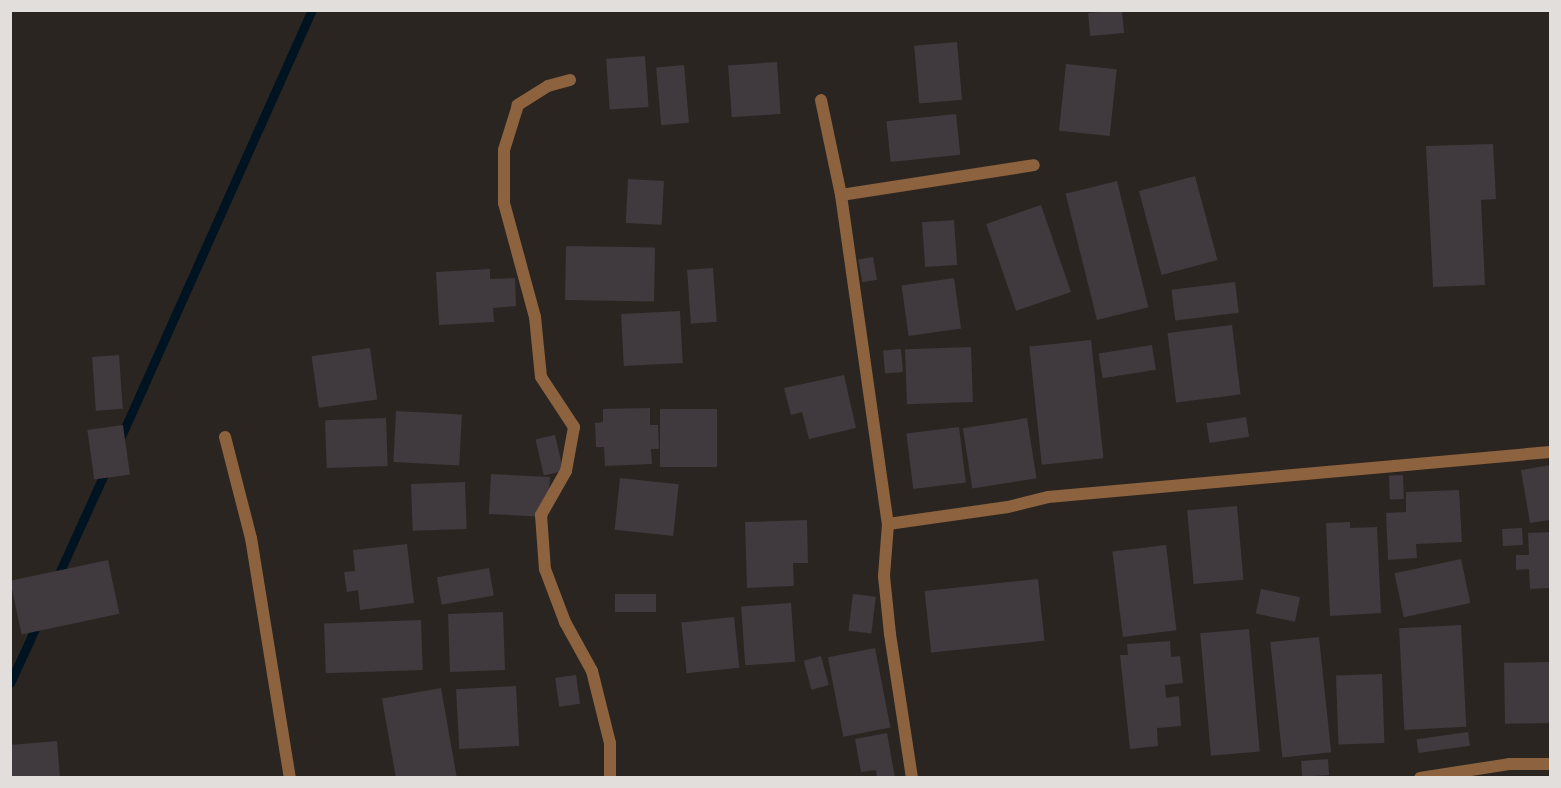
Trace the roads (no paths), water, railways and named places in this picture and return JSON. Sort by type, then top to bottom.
[{"type":"street","points":[[570,80],[548,86],[518,105],[504,150],[504,202],[535,317],[541,376],[574,427],[566,471],[541,515],[545,568],[565,622],[592,671],[610,743],[610,777]]},
{"type":"street","points":[[821,100],[841,195],[888,524],[884,576],[890,634],[912,777]]},
{"type":"street","points":[[841,195],[1034,165]]},
{"type":"street","points":[[225,437],[251,538],[290,777]]},
{"type":"street","points":[[888,524],[1008,507],[1048,497],[1551,452]]},
{"type":"street","points":[[1420,777],[1509,764],[1551,764]]},
{"type":"waterway","points":[[119,441],[312,10]]},
{"type":"waterway","points":[[56,580],[106,470]]},
{"type":"waterway","points":[[10,683],[39,620]]}]
